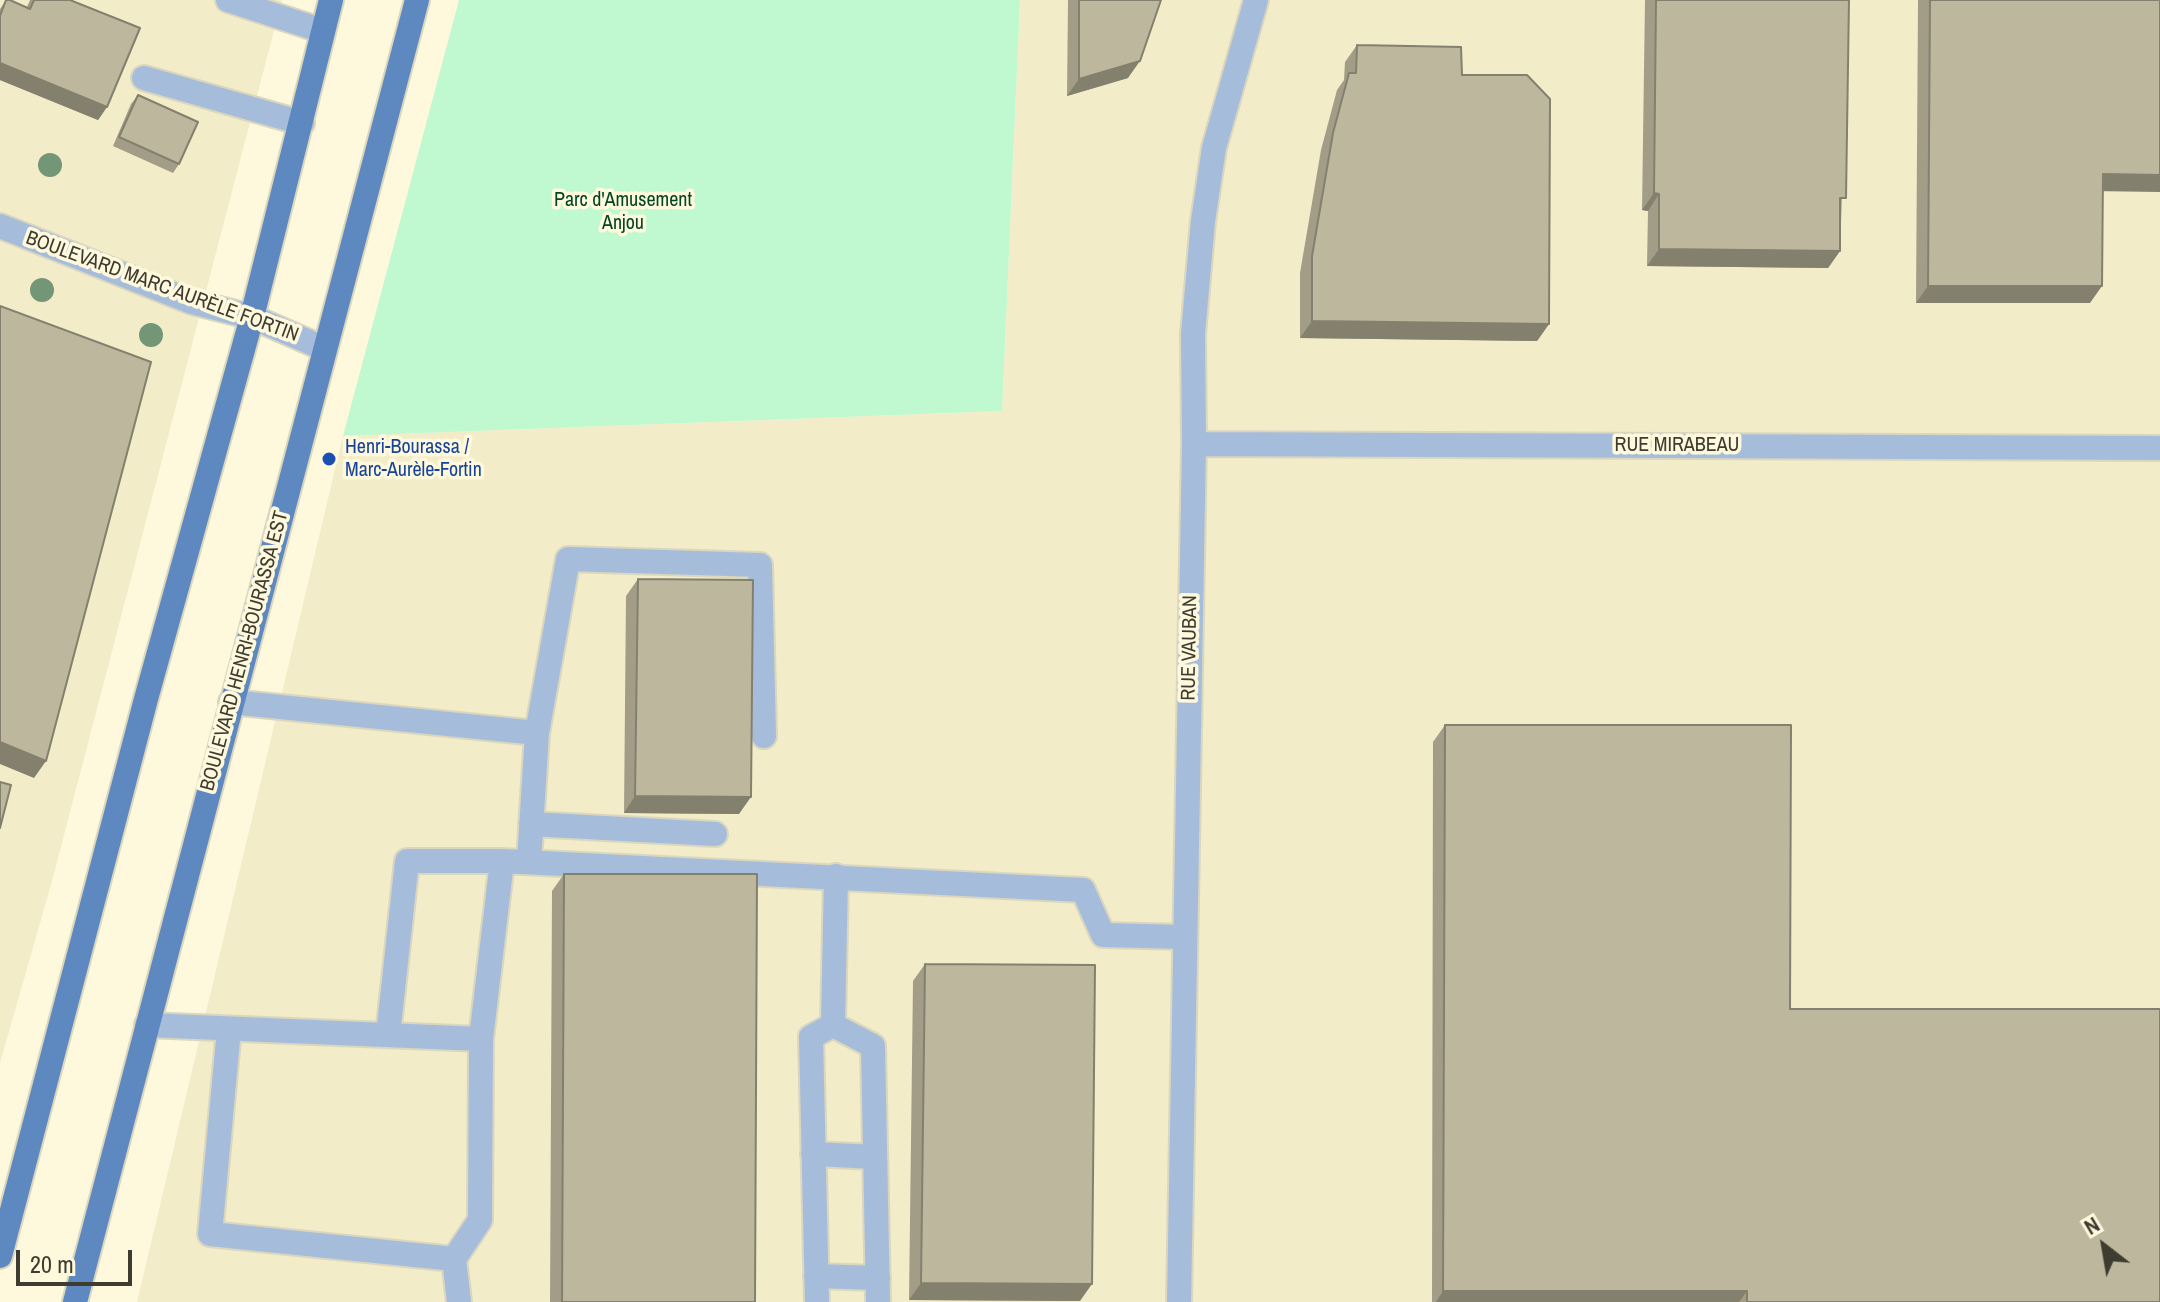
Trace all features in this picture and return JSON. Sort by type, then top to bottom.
[{"type":"main road","points":[[0,1256],[142,715],[252,317],[331,0]]},
{"type":"main road","name":"BOULEVARD HENRI-BOURASSA EST","points":[[75,1302],[417,0]]},
{"type":"street","points":[[228,0],[323,31]]},
{"type":"street","name":"RUE VAUBAN","points":[[1179,1302],[1194,444],[1193,334],[1203,221],[1214,148],[1256,0]]},
{"type":"street","points":[[144,78],[302,123]]},
{"type":"street","name":"BOULEVARD MARC AURÈLE FORTIN","points":[[0,226],[192,302],[252,317],[325,349]]},
{"type":"street","name":"RUE MIRABEAU","points":[[1194,444],[2160,448]]},
{"type":"street","points":[[529,862],[537,733],[568,559],[760,565],[764,736]]},
{"type":"street","points":[[231,702],[537,733]]},
{"type":"street","points":[[531,824],[715,834]]},
{"type":"street","points":[[388,1035],[407,861],[529,862],[1083,890],[1103,935],[1185,937]]},
{"type":"street","points":[[459,1302],[454,1259],[480,1220],[481,1039],[502,861]]},
{"type":"street","points":[[833,1025],[836,876]]},
{"type":"street","points":[[147,1025],[481,1039]]},
{"type":"street","points":[[817,1302],[811,1037],[833,1025]]},
{"type":"street","points":[[816,1276],[878,1290],[873,1046],[833,1025]]},
{"type":"street","points":[[229,1029],[210,1234],[454,1259]]},
{"type":"street","points":[[813,1154],[875,1157]]},
{"type":"shaded area","points":[[0,0],[282,0],[52,881],[0,1063]]},
{"type":"shaded area","points":[[1020,0],[2160,0],[2160,1302],[137,1302],[343,436],[1002,411]]},
{"type":"green space","name":"Parc d'Amusement Anjou","points":[[459,0],[1020,0],[1002,411],[343,436]]},
{"type":"building","points":[[6,0],[30,9],[34,0],[70,0],[140,28],[107,107],[0,63],[0,16]]},
{"type":"building","points":[[1079,0],[1161,0],[1140,61],[1079,79]]},
{"type":"building","points":[[1656,0],[1849,0],[1846,198],[1840,198],[1840,251],[1659,249],[1659,194],[1654,193]]},
{"type":"building","points":[[1930,0],[2160,0],[2160,175],[2103,174],[2102,286],[1928,286]]},
{"type":"building","points":[[1357,45],[1461,47],[1462,75],[1527,75],[1550,99],[1549,324],[1312,321],[1312,256],[1333,133],[1349,73],[1356,73]]},
{"type":"building","points":[[138,95],[198,122],[179,164],[119,137]]},
{"type":"building","points":[[0,306],[151,362],[46,761],[0,742]]},
{"type":"building","points":[[638,579],[753,580],[751,797],[635,796]]},
{"type":"building","points":[[1445,725],[1791,725],[1790,1009],[2160,1009],[2160,1302],[1747,1302],[1747,1291],[1443,1291]]},
{"type":"building","points":[[0,782],[11,785],[0,828]]},
{"type":"building","points":[[564,874],[757,874],[755,1302],[562,1302]]},
{"type":"building","points":[[925,964],[1095,965],[1092,1284],[921,1283]]},
{"type":"place","name":"Henri-Bourassa / Marc-Aurèle-Fortin","points":[[329,459]]}]
